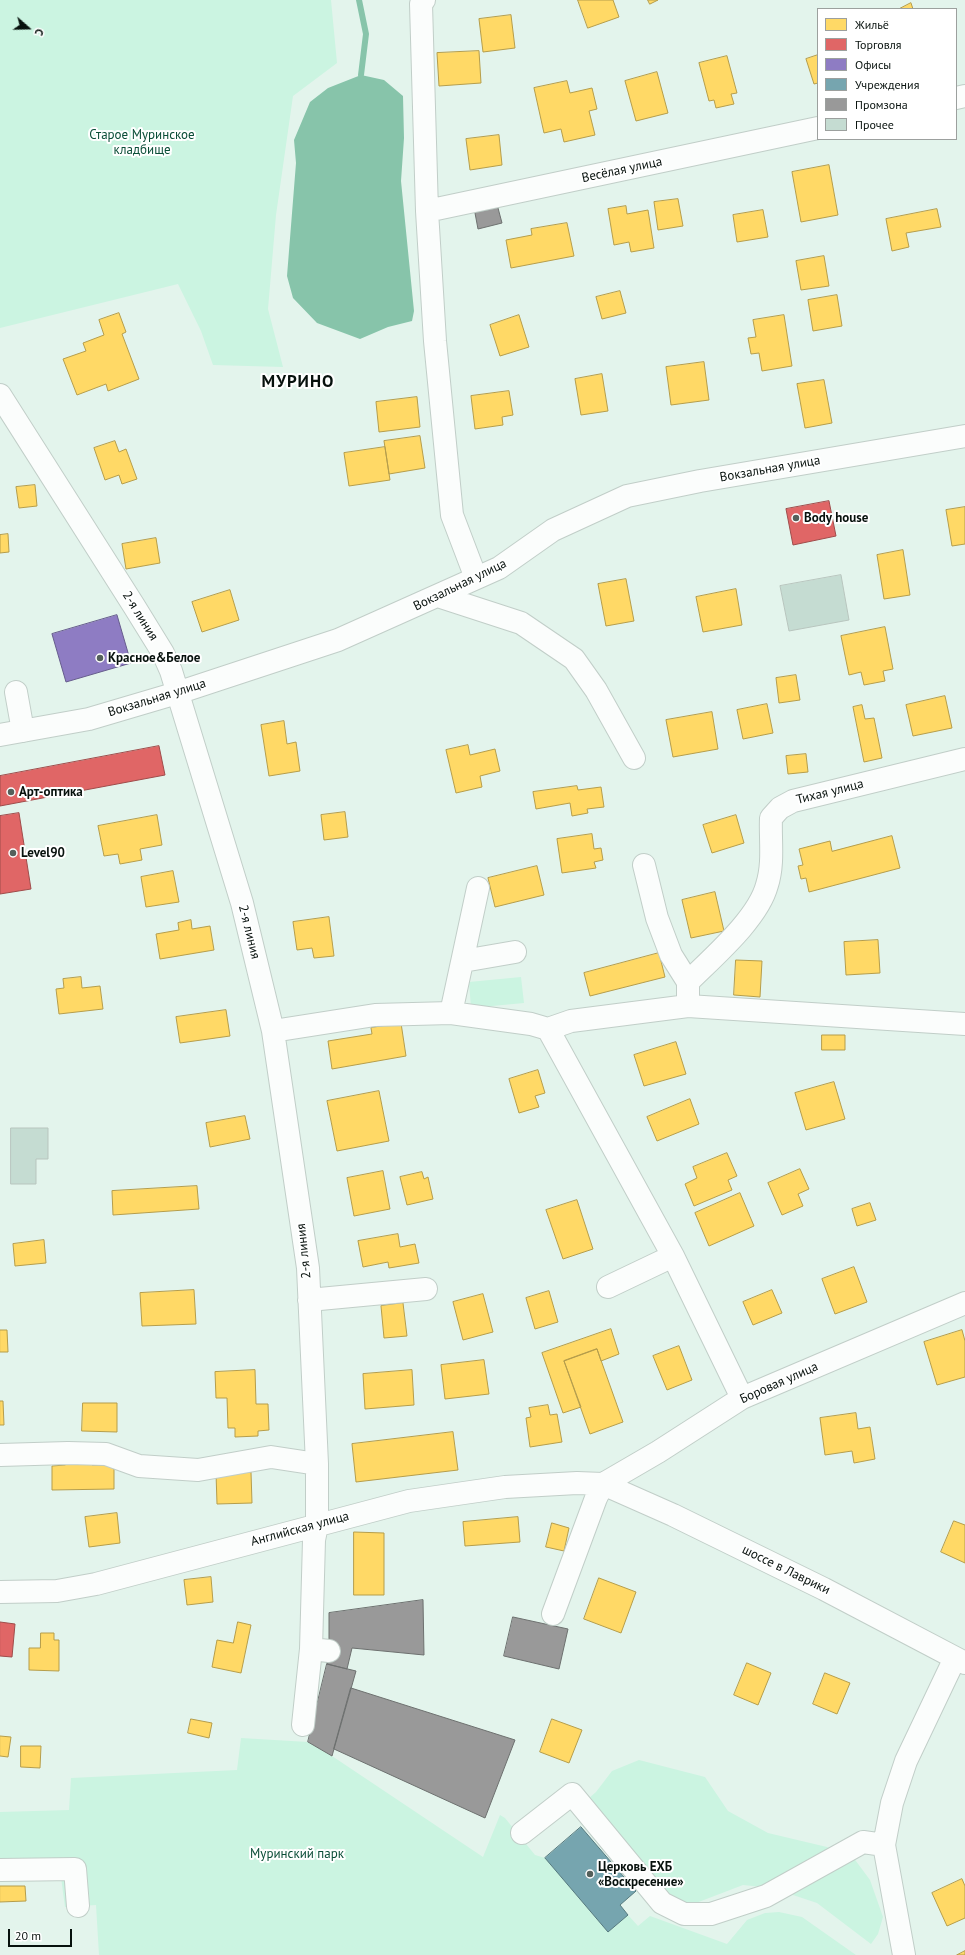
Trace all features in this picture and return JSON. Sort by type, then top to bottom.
[{"type":"street","points":[[424,0],[421,4],[427,211],[435,341],[452,515],[476,578]]},
{"type":"street","name":"Весёлая улица","points":[[427,211],[817,128]]},
{"type":"street","name":"2-я линия","points":[[0,394],[163,653],[177,692],[242,903],[273,1031],[308,1268],[317,1464],[317,1525],[314,1540],[320,1650],[303,1725]]},
{"type":"street","name":"Вокзальная улица","points":[[0,735],[89,719],[338,640],[500,568],[552,530],[628,496],[700,481],[965,436]]},
{"type":"street","points":[[438,596],[521,623],[574,659],[596,690],[634,758]]},
{"type":"street","points":[[16,692],[22,731]]},
{"type":"street","name":"Тихая улица","points":[[688,982],[751,917],[767,886],[772,858],[771,818],[780,808],[794,801],[965,759]]},
{"type":"street","points":[[644,865],[660,926],[671,955],[688,982],[688,1006]]},
{"type":"street","points":[[451,1013],[478,888]]},
{"type":"street","points":[[463,960],[516,952]]},
{"type":"street","points":[[273,1031],[375,1015],[451,1013],[531,1024],[548,1029],[571,1021],[688,1006],[965,1024]]},
{"type":"street","points":[[548,1029],[673,1256],[742,1398]]},
{"type":"street","points":[[608,1287],[673,1256]]},
{"type":"street","points":[[309,1300],[426,1289]]},
{"type":"street","name":"Боровая улица","points":[[603,1484],[658,1452],[742,1398],[965,1303]]},
{"type":"street","points":[[0,1455],[68,1453],[106,1454],[140,1466],[198,1470],[271,1458],[317,1464]]},
{"type":"street","name":"Английская улица","points":[[0,1592],[57,1591],[96,1584],[410,1501],[506,1487],[578,1483],[603,1484]]},
{"type":"street","points":[[553,1614],[596,1498],[603,1484]]},
{"type":"street","name":"шоссе в Лаврики","points":[[603,1484],[674,1515],[824,1589],[960,1661]]},
{"type":"street","points":[[904,1955],[884,1845],[892,1804],[906,1761],[960,1661]]},
{"type":"street","points":[[522,1833],[572,1794],[662,1903],[684,1914],[711,1914],[766,1896],[863,1842],[884,1845]]},
{"type":"street","points":[[0,1870],[75,1870],[78,1906]]},
{"type":"green space","name":"Старое Муринское кладбище","points":[[0,0],[331,0],[337,63],[293,96],[276,215],[268,309],[283,367],[213,365],[201,331],[178,284],[0,328]]},
{"type":"green space","points":[[521,977],[524,1003],[471,1008],[469,982]]},
{"type":"green space","name":"Муринский парк","points":[[241,1738],[308,1742],[332,1756],[483,1857],[500,1815],[505,1818],[535,1855],[545,1858],[608,1932],[628,1915],[638,1926],[650,1916],[727,1944],[747,1920],[765,1913],[779,1912],[802,1917],[856,1955],[99,1955],[96,1905],[65,1907],[60,1870],[0,1872],[0,1812],[69,1810],[71,1778],[237,1770]]},
{"type":"green space","points":[[639,1760],[705,1777],[728,1811],[768,1833],[827,1847],[853,1857],[870,1880],[883,1917],[878,1934],[871,1944],[817,1903],[772,1888],[743,1885],[696,1903],[672,1901],[659,1880],[649,1887],[588,1799],[596,1792],[612,1771]]},
{"type":"shaded area","points":[[361,75],[384,80],[403,96],[404,138],[401,181],[414,311],[412,321],[388,327],[360,339],[317,323],[293,298],[287,276],[296,163],[294,140],[310,102],[328,88]]},
{"type":"building: Жильё","points":[[578,0],[613,0],[619,17],[588,28]]},
{"type":"building: Жильё","points":[[648,0],[658,0],[650,4]]},
{"type":"building: Жильё","points":[[911,3],[913,8],[901,8]]},
{"type":"building: Жильё","points":[[511,15],[515,48],[483,52],[479,19]]},
{"type":"building: Жильё","points":[[479,51],[481,83],[439,86],[437,53]]},
{"type":"building: Жильё","points":[[817,55],[817,83],[814,84],[806,59]]},
{"type":"building: Жильё","points":[[727,56],[737,93],[731,94],[734,104],[716,108],[714,100],[709,101],[699,63]]},
{"type":"building: Жильё","points":[[657,72],[668,113],[636,121],[625,81]]},
{"type":"building: Жильё","points":[[567,81],[570,93],[592,88],[597,109],[589,111],[595,135],[564,142],[561,129],[544,133],[534,88]]},
{"type":"building: Жильё","points":[[499,135],[502,165],[470,170],[466,139]]},
{"type":"building: Жильё","points":[[829,165],[838,215],[801,222],[792,172]]},
{"type":"building: Жильё","points":[[678,199],[683,226],[658,230],[654,202]]},
{"type":"building: Жильё","points":[[626,206],[627,214],[648,210],[654,248],[631,252],[629,242],[614,245],[608,209]]},
{"type":"building: Жильё","points":[[937,209],[941,227],[906,233],[909,247],[892,251],[886,219]]},
{"type":"building: Жильё","points":[[763,210],[768,237],[737,242],[733,215]]},
{"type":"building: Жильё","points":[[567,223],[574,256],[511,268],[506,240],[532,235],[531,229]]},
{"type":"building: Жильё","points":[[824,256],[829,286],[801,290],[796,261]]},
{"type":"building: Жильё","points":[[620,291],[626,313],[602,319],[596,297]]},
{"type":"building: Жильё","points":[[837,295],[842,326],[813,331],[808,300]]},
{"type":"building: Жильё","points":[[119,313],[126,332],[122,334],[139,379],[108,391],[106,384],[77,395],[63,359],[86,351],[83,343],[104,335],[99,320]]},
{"type":"building: Жильё","points":[[519,315],[529,347],[500,356],[490,325]]},
{"type":"building: Жильё","points":[[784,315],[792,366],[762,371],[759,353],[751,354],[748,338],[756,337],[753,320]]},
{"type":"building: Жильё","points":[[704,362],[709,400],[671,405],[666,367]]},
{"type":"building: Жильё","points":[[602,374],[608,411],[581,415],[575,379]]},
{"type":"building: Жильё","points":[[824,380],[832,423],[805,428],[797,384]]},
{"type":"building: Жильё","points":[[509,391],[513,415],[502,417],[503,425],[475,429],[471,396]]},
{"type":"building: Жильё","points":[[417,397],[420,427],[379,432],[376,402]]},
{"type":"building: Жильё","points":[[420,436],[425,468],[389,474],[384,441]]},
{"type":"building: Жильё","points":[[115,441],[119,452],[126,449],[137,479],[122,484],[119,475],[105,480],[94,448]]},
{"type":"building: Жильё","points":[[385,447],[390,480],[349,486],[344,453]]},
{"type":"building: Жильё","points":[[35,485],[37,506],[19,508],[16,487]]},
{"type":"building: Жильё","points":[[965,507],[965,544],[952,546],[946,510]]},
{"type":"building: Жильё","points":[[8,534],[9,552],[0,553],[0,535]]},
{"type":"building: Жильё","points":[[156,538],[160,563],[126,569],[122,544]]},
{"type":"building: Жильё","points":[[903,550],[910,595],[884,599],[877,555]]},
{"type":"building: Жильё","points":[[626,579],[634,621],[606,626],[598,584]]},
{"type":"building: Жильё","points":[[736,589],[742,625],[703,632],[696,597]]},
{"type":"building: Жильё","points":[[230,590],[239,620],[202,632],[192,602]]},
{"type":"building: Жильё","points":[[885,627],[893,669],[883,671],[885,681],[864,685],[861,672],[849,675],[841,636]]},
{"type":"building: Жильё","points":[[796,675],[800,700],[779,703],[776,678]]},
{"type":"building: Жильё","points":[[945,696],[952,728],[913,736],[906,705]]},
{"type":"building: Жильё","points":[[767,704],[773,733],[743,739],[737,710]]},
{"type":"building: Жильё","points":[[862,705],[865,719],[874,718],[882,758],[864,762],[853,707]]},
{"type":"building: Жильё","points":[[712,712],[718,749],[673,757],[666,720]]},
{"type":"building: Жильё","points":[[284,721],[287,744],[296,742],[300,771],[269,776],[261,725]]},
{"type":"building: Жильё","points":[[468,745],[470,755],[495,749],[500,771],[480,776],[482,787],[456,793],[446,750]]},
{"type":"building: Жильё","points":[[806,754],[808,772],[788,774],[786,756]]},
{"type":"building: Жильё","points":[[577,786],[578,790],[601,787],[604,807],[587,809],[588,813],[572,816],[570,803],[536,809],[533,792]]},
{"type":"building: Жильё","points":[[345,812],[348,837],[324,840],[321,815]]},
{"type":"building: Жильё","points":[[157,815],[162,845],[140,849],[142,860],[120,864],[118,854],[104,856],[98,826]]},
{"type":"building: Жильё","points":[[736,815],[744,843],[712,853],[703,825]]},
{"type":"building: Жильё","points":[[592,834],[594,849],[601,848],[603,860],[594,862],[596,868],[562,873],[557,839]]},
{"type":"building: Жильё","points":[[892,836],[900,868],[809,892],[806,878],[801,879],[798,866],[803,865],[799,849],[830,841],[832,851]]},
{"type":"building: Жильё","points":[[537,866],[544,895],[495,907],[488,878]]},
{"type":"building: Жильё","points":[[173,871],[179,902],[146,907],[141,877]]},
{"type":"building: Жильё","points":[[715,892],[724,931],[691,938],[682,900]]},
{"type":"building: Жильё","points":[[329,917],[334,956],[314,958],[312,948],[297,950],[293,922]]},
{"type":"building: Жильё","points":[[191,920],[192,929],[210,926],[214,950],[160,959],[156,934],[179,930],[178,923]]},
{"type":"building: Жильё","points":[[878,940],[880,973],[846,975],[844,942]]},
{"type":"building: Жильё","points":[[659,953],[665,977],[590,996],[584,973]]},
{"type":"building: Жильё","points":[[736,960],[762,961],[760,997],[734,995]]},
{"type":"building: Жильё","points":[[81,977],[82,988],[100,986],[103,1009],[59,1014],[56,989],[64,988],[63,979]]},
{"type":"building: Жильё","points":[[226,1010],[230,1036],[180,1043],[176,1017]]},
{"type":"building: Жильё","points":[[401,1023],[406,1056],[332,1069],[328,1041],[372,1034],[371,1028]]},
{"type":"building: Жильё","points":[[822,1035],[845,1035],[845,1050],[822,1050]]},
{"type":"building: Жильё","points":[[676,1042],[686,1074],[644,1086],[634,1055]]},
{"type":"building: Жильё","points":[[538,1070],[545,1093],[535,1096],[539,1107],[519,1113],[509,1079]]},
{"type":"building: Жильё","points":[[834,1082],[845,1119],[806,1130],[795,1093]]},
{"type":"building: Жильё","points":[[379,1091],[389,1141],[337,1151],[327,1101]]},
{"type":"building: Жильё","points":[[690,1099],[699,1124],[657,1141],[647,1117]]},
{"type":"building: Жильё","points":[[245,1116],[250,1139],[210,1147],[206,1123]]},
{"type":"building: Жильё","points":[[727,1153],[737,1176],[728,1180],[732,1190],[694,1206],[685,1184],[697,1178],[693,1167]]},
{"type":"building: Жильё","points":[[800,1169],[809,1189],[798,1194],[803,1206],[782,1215],[768,1183]]},
{"type":"building: Жильё","points":[[383,1171],[390,1209],[354,1216],[347,1178]]},
{"type":"building: Жильё","points":[[422,1172],[424,1179],[428,1177],[433,1199],[407,1205],[400,1177]]},
{"type":"building: Жильё","points":[[197,1186],[199,1209],[113,1215],[112,1191]]},
{"type":"building: Жильё","points":[[740,1193],[754,1226],[709,1246],[695,1213]]},
{"type":"building: Жильё","points":[[577,1200],[593,1249],[563,1259],[546,1210]]},
{"type":"building: Жильё","points":[[870,1203],[876,1220],[857,1226],[852,1209]]},
{"type":"building: Жильё","points":[[398,1234],[400,1247],[415,1244],[419,1263],[389,1268],[388,1262],[363,1267],[358,1241]]},
{"type":"building: Жильё","points":[[44,1240],[46,1263],[15,1266],[13,1244]]},
{"type":"building: Жильё","points":[[854,1267],[867,1302],[835,1314],[822,1279]]},
{"type":"building: Жильё","points":[[194,1290],[196,1324],[142,1326],[140,1293]]},
{"type":"building: Жильё","points":[[772,1290],[782,1313],[753,1325],[743,1302]]},
{"type":"building: Жильё","points":[[549,1291],[558,1322],[535,1329],[526,1298]]},
{"type":"building: Жильё","points":[[483,1294],[493,1332],[463,1340],[453,1302]]},
{"type":"building: Жильё","points":[[403,1303],[407,1336],[384,1338],[381,1306]]},
{"type":"building: Жильё","points":[[611,1329],[619,1354],[601,1361],[597,1349],[564,1361],[581,1407],[563,1413],[542,1353]]},
{"type":"building: Жильё","points":[[0,1330],[7,1330],[8,1352],[0,1352]]},
{"type":"building: Жильё","points":[[962,1330],[965,1341],[965,1377],[937,1385],[924,1342]]},
{"type":"building: Жильё","points":[[679,1346],[692,1380],[667,1390],[653,1356]]},
{"type":"building: Жильё","points":[[597,1349],[623,1422],[590,1434],[564,1361]]},
{"type":"building: Жильё","points":[[484,1360],[489,1394],[445,1399],[441,1365]]},
{"type":"building: Жильё","points":[[255,1370],[256,1404],[268,1404],[269,1430],[258,1431],[258,1436],[235,1437],[235,1428],[228,1428],[227,1398],[216,1398],[215,1372]]},
{"type":"building: Жильё","points":[[412,1370],[414,1405],[365,1409],[363,1374]]},
{"type":"building: Жильё","points":[[0,1401],[3,1401],[4,1425],[0,1425]]},
{"type":"building: Жильё","points":[[83,1403],[117,1403],[117,1432],[82,1431]]},
{"type":"building: Жильё","points":[[548,1405],[550,1415],[557,1414],[562,1442],[530,1447],[526,1418],[531,1417],[529,1408]]},
{"type":"building: Жильё","points":[[856,1413],[858,1429],[870,1427],[875,1459],[854,1463],[852,1451],[825,1455],[820,1418]]},
{"type":"building: Жильё","points":[[453,1432],[458,1470],[356,1482],[352,1444]]},
{"type":"building: Жильё","points":[[65,1459],[92,1459],[92,1465],[114,1465],[114,1489],[52,1490],[52,1466],[65,1465]]},
{"type":"building: Жильё","points":[[251,1472],[252,1503],[217,1504],[216,1473]]},
{"type":"building: Жильё","points":[[117,1513],[120,1543],[89,1547],[85,1517]]},
{"type":"building: Жильё","points":[[518,1517],[520,1542],[465,1546],[463,1522]]},
{"type":"building: Жильё","points":[[954,1521],[965,1525],[965,1563],[941,1552]]},
{"type":"building: Жильё","points":[[552,1523],[569,1528],[564,1551],[546,1547]]},
{"type":"building: Жильё","points":[[354,1532],[384,1533],[384,1595],[354,1595]]},
{"type":"building: Жильё","points":[[211,1577],[213,1602],[187,1605],[184,1580]]},
{"type":"building: Жильё","points":[[599,1578],[636,1592],[621,1633],[584,1619]]},
{"type":"building: Жильё","points":[[238,1622],[251,1625],[241,1673],[212,1667],[217,1640],[233,1643]]},
{"type":"building: Жильё","points":[[41,1633],[54,1633],[54,1640],[59,1640],[59,1671],[29,1670],[29,1648],[40,1648]]},
{"type":"building: Жильё","points":[[747,1663],[771,1673],[758,1705],[734,1695]]},
{"type":"building: Жильё","points":[[825,1673],[850,1683],[837,1714],[813,1704]]},
{"type":"building: Жильё","points":[[191,1719],[212,1723],[209,1738],[188,1733]]},
{"type":"building: Жильё","points":[[552,1719],[582,1730],[569,1763],[540,1752]]},
{"type":"building: Жильё","points":[[0,1736],[11,1737],[8,1757],[0,1756]]},
{"type":"building: Жильё","points":[[21,1746],[41,1746],[40,1768],[21,1767]]},
{"type":"building: Жильё","points":[[962,1879],[965,1886],[965,1918],[947,1926],[932,1893]]},
{"type":"building: Жильё","points":[[0,1886],[25,1886],[26,1901],[0,1902]]},
{"type":"building: Жильё","points":[[965,1951],[965,1955],[957,1955]]},
{"type":"building: Торговля","points":[[829,501],[836,536],[793,545],[786,509]]},
{"type":"building: Торговля","points":[[159,746],[165,775],[0,806],[0,776]]},
{"type":"building: Торговля","name":"Level90","points":[[19,813],[31,889],[0,894],[0,816]]},
{"type":"building: Торговля","points":[[0,1622],[15,1624],[12,1657],[0,1656]]},
{"type":"building: Офисы","points":[[117,615],[131,663],[66,682],[52,634]]},
{"type":"building: Учреждения","name":"Церковь ЕХБ «Воскресение»","points":[[581,1827],[636,1891],[620,1905],[628,1915],[608,1932],[545,1858]]},
{"type":"building: Промзона","points":[[498,208],[502,223],[478,229],[475,213]]},
{"type":"building: Промзона","points":[[423,1600],[424,1655],[352,1648],[347,1669],[327,1664],[329,1651],[329,1613]]},
{"type":"building: Промзона","points":[[513,1617],[568,1629],[559,1669],[504,1656]]},
{"type":"building: Промзона","points":[[327,1664],[356,1671],[332,1756],[308,1742]]},
{"type":"building: Промзона","points":[[351,1688],[515,1740],[485,1818],[334,1749]]},
{"type":"building: Прочее","points":[[841,575],[849,620],[789,631],[780,586]]},
{"type":"building: Прочее","points":[[11,1128],[48,1128],[48,1159],[36,1159],[36,1184],[11,1184]]},
{"type":"waterway","points":[[359,0],[366,34],[361,75]]},
{"type":"place","name":"Body house","points":[[796,518]]},
{"type":"place","name":"Красное&Белое","points":[[100,658]]},
{"type":"place","name":"Арт-оптика","points":[[11,792]]},
{"type":"place","name":"Level90","points":[[13,853]]},
{"type":"place","name":"Церковь ЕХБ «Воскресение»","points":[[590,1874]]},
{"type":"district","name":"МУРИНО","points":[[298,382]]}]
